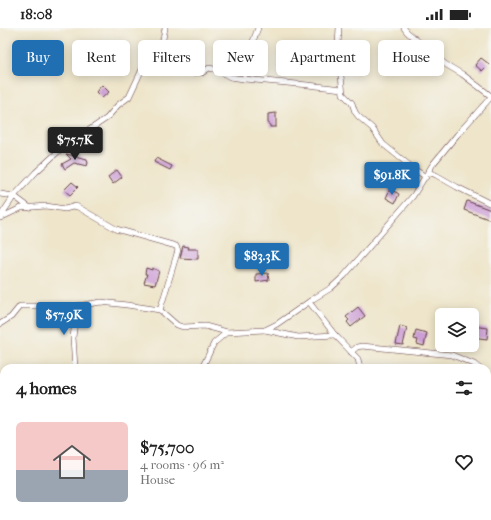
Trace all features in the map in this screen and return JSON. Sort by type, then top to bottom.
[{"type":"street","points":[[162,40],[165,28]]},
{"type":"street","points":[[244,79],[252,44],[258,28]]},
{"type":"street","points":[[339,28],[337,63],[341,76],[343,94],[352,103],[355,112],[372,128],[383,144],[414,169],[427,174],[436,175],[491,204]]},
{"type":"street","points":[[265,330],[277,324],[331,288],[344,276],[413,196],[427,174],[457,135],[491,96],[462,74],[445,64],[404,28]]},
{"type":"street","points":[[205,71],[209,68],[218,70],[230,77],[308,84],[342,89]]},
{"type":"street","points":[[0,218],[14,196],[36,172],[62,148],[106,118],[118,105],[129,97],[139,76]]},
{"type":"street","points":[[0,194],[14,196],[30,208]]},
{"type":"street","points":[[0,218],[17,210],[46,206],[65,209],[78,206],[116,229],[176,246],[178,250],[160,310]]},
{"type":"street","points":[[0,324],[11,317],[20,306],[77,306],[101,302],[160,310],[177,325],[183,327],[204,326],[227,332],[265,330],[298,337],[335,335]]},
{"type":"street","points":[[309,302],[335,335],[358,359],[359,364]]},
{"type":"street","points":[[74,364],[72,337],[77,306]]},
{"type":"street","points":[[204,364],[214,343],[227,332]]},
{"type":"street","points":[[351,352],[357,347],[362,346],[452,355],[474,364]]},
{"type":"building","points":[[481,58],[489,64],[482,71],[475,65]]},
{"type":"building","points":[[102,85],[109,92],[102,98],[96,92]]},
{"type":"building","points":[[276,113],[276,127],[270,127],[270,124],[268,124],[268,114]]},
{"type":"building","points":[[66,154],[87,159],[87,166],[74,163],[65,169],[62,164],[71,159]]},
{"type":"building","points":[[156,158],[172,166],[170,170],[154,162]]},
{"type":"building","points":[[117,170],[122,177],[113,184],[108,177]]},
{"type":"building","points":[[72,182],[78,187],[70,195],[64,190]]},
{"type":"building","points":[[390,189],[399,194],[395,203],[386,198]]},
{"type":"building","points":[[467,201],[491,210],[491,220],[464,210]]},
{"type":"building","points":[[183,246],[189,247],[188,249],[198,249],[198,259],[180,258]]},
{"type":"building","points":[[146,268],[152,270],[152,268],[159,271],[155,285],[144,283],[147,274],[145,274]]},
{"type":"building","points":[[268,273],[269,280],[256,282],[256,274]]},
{"type":"building","points":[[358,307],[365,316],[351,327],[347,322],[349,320],[346,317]]},
{"type":"building","points":[[400,326],[407,328],[403,345],[396,344]]},
{"type":"building","points":[[479,327],[488,328],[487,339],[479,338]]},
{"type":"building","points":[[416,330],[427,333],[424,346],[417,344],[418,340],[414,339]]}]
